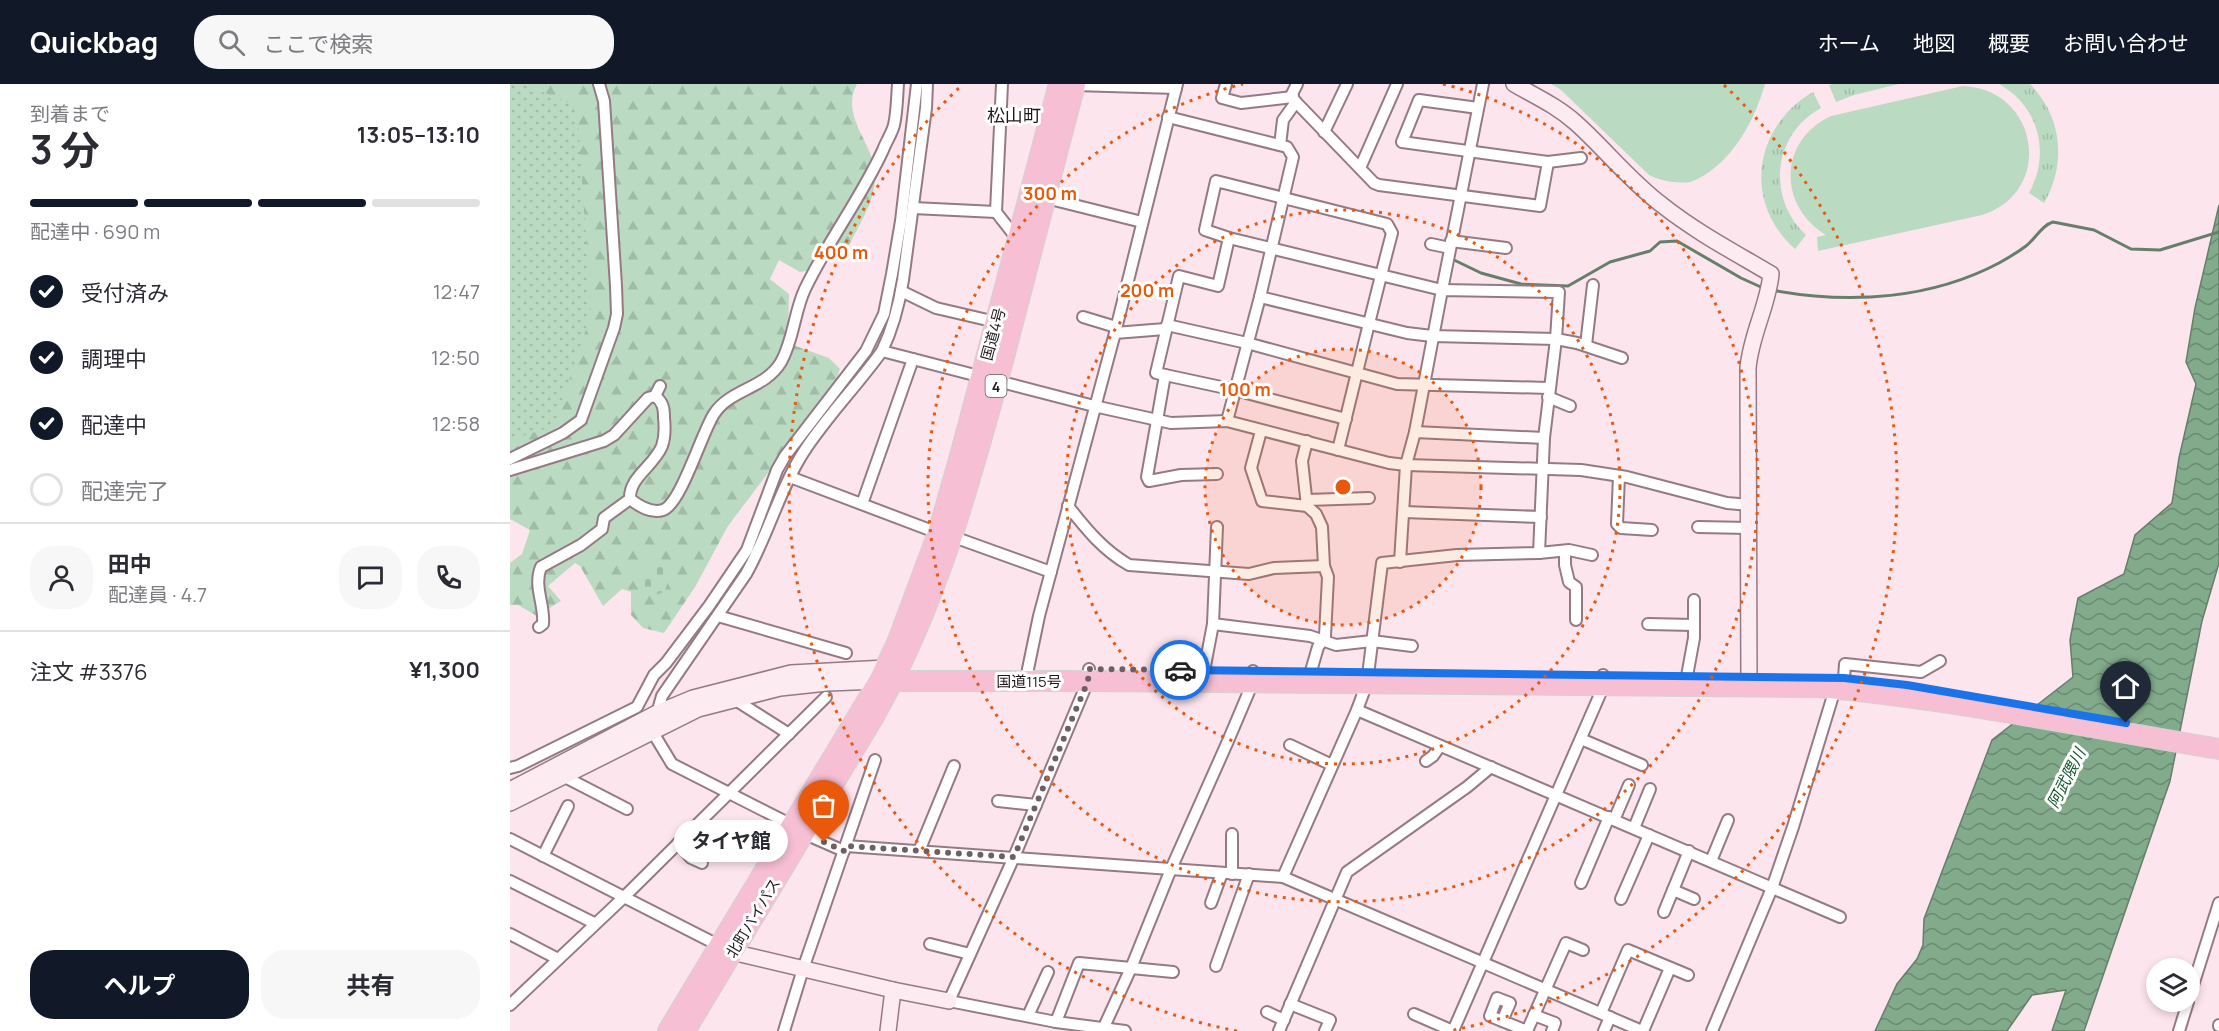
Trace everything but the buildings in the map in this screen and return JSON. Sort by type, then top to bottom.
[{"type":"highway","name":"国道4号","points":[[890,675],[944,534],[989,379],[1046,198],[1070,84]]},
{"type":"highway","name":"国道4号","points":[[989,379],[996,322],[1018,240],[1070,84]]},
{"type":"highway","name":"国道115号","points":[[890,675],[1028,669],[1089,675],[1204,670],[1253,676],[1311,670],[1367,678]]},
{"type":"highway","name":"国道115号","points":[[890,675],[1253,676],[1839,684],[1879,692],[1938,696],[2219,740]]},
{"type":"highway","name":"北町バイパス","points":[[669,1031],[725,949],[890,675]]},
{"type":"highway","name":"国道115号","points":[[1603,681],[1687,676],[1749,682]]},
{"type":"highway","name":"国道115号","points":[[1938,696],[2219,750]]},
{"type":"highway","name":"北町バイパス","points":[[685,1031],[725,949]]},
{"type":"street","points":[[510,459],[563,433],[581,420],[614,328],[617,314],[614,253],[604,101],[598,84]]},
{"type":"street","points":[[630,499],[651,511],[667,508],[681,485],[714,413],[731,398],[762,382],[781,362],[793,332],[803,291],[876,166],[894,126],[898,84]]},
{"type":"street","points":[[510,768],[638,707],[654,675],[666,663],[709,606],[747,550],[777,470],[785,456],[866,351],[884,314],[892,274],[917,84]]},
{"type":"street","points":[[927,84],[926,108],[901,291],[891,332],[882,351],[802,454],[755,558],[662,696],[652,731],[672,764],[799,829],[845,848],[1014,857],[1283,877],[1643,1031],[1670,968]]},
{"type":"street","points":[[1002,84],[996,212],[1018,240]]},
{"type":"street","points":[[1028,669],[1068,506],[1116,330],[1176,86],[1070,84]]},
{"type":"street","points":[[1226,84],[1222,98],[1241,103],[1295,100]]},
{"type":"street","points":[[1297,84],[1292,94],[1295,100],[1374,183],[1379,185],[1540,206],[1548,162]]},
{"type":"street","points":[[1324,132],[1347,84]]},
{"type":"street","points":[[1360,168],[1397,84]]},
{"type":"street","points":[[1400,562],[1406,465],[1415,432],[1483,84]]},
{"type":"street","points":[[1514,84],[1550,104],[1575,123],[1662,205],[1705,236],[1771,274],[1770,285],[1750,348],[1749,682]]},
{"type":"street","points":[[1280,145],[1283,120],[1295,100]]},
{"type":"street","points":[[1478,108],[1419,100],[1402,142],[1548,162],[1581,158]]},
{"type":"street","points":[[1168,117],[1287,147],[1293,157],[1260,297],[1227,421]]},
{"type":"street","points":[[1338,450],[1368,325],[1381,274],[1392,233],[1387,224],[1216,181],[1205,230],[1229,238],[1381,274],[1442,290],[1559,292],[1556,339],[1544,438],[1539,553]]},
{"type":"street","points":[[1046,198],[1142,222]]},
{"type":"street","points":[[913,208],[996,212]]},
{"type":"street","points":[[1229,238],[1218,286],[1179,276],[1156,373],[1235,390],[1346,419]]},
{"type":"street","points":[[1431,244],[1506,248]]},
{"type":"street","points":[[1586,345],[1593,285]]},
{"type":"street","points":[[901,291],[936,308],[996,322]]},
{"type":"street","points":[[1260,297],[1407,333],[1432,336],[1556,339],[1586,345],[1622,358]]},
{"type":"street","points":[[1083,318],[1116,330],[1166,327],[1247,343],[1397,384],[1548,393],[1570,406]]},
{"type":"street","points":[[882,351],[1094,406],[1171,423],[1227,421],[1389,463],[1581,470],[1619,476],[1727,503],[1750,505]]},
{"type":"street","points":[[862,504],[913,359]]},
{"type":"street","points":[[1165,375],[1147,477],[1149,481],[1217,474]]},
{"type":"street","points":[[510,470],[604,441],[614,435],[648,398],[658,391],[664,409],[665,435],[657,456],[630,489],[630,499]]},
{"type":"street","points":[[1261,431],[1251,468],[1262,501],[1307,503],[1370,498]]},
{"type":"street","points":[[1415,432],[1544,438]]},
{"type":"street","points":[[1307,441],[1302,461],[1307,503],[1316,514],[1322,527],[1324,566],[1328,577],[1325,636],[1321,639],[1311,670]]},
{"type":"street","points":[[1619,476],[1617,524],[1621,528],[1652,530]]},
{"type":"street","points":[[790,477],[1051,572]]},
{"type":"street","points":[[539,627],[543,624],[544,618],[537,578],[541,567],[597,534],[602,529],[606,516],[630,499]]},
{"type":"street","points":[[1068,506],[1101,546],[1129,565],[1249,574],[1274,568],[1324,566]]},
{"type":"street","points":[[1404,512],[1541,517]]},
{"type":"street","points":[[1204,670],[1213,624],[1217,527]]},
{"type":"street","points":[[1698,527],[1749,528]]},
{"type":"street","points":[[1565,551],[1569,582],[1576,587],[1576,620]]},
{"type":"street","points":[[1283,877],[1357,710],[1367,678],[1382,563],[1458,555],[1565,551],[1592,555]]},
{"type":"street","points":[[1687,676],[1694,638],[1694,600]]},
{"type":"street","points":[[718,616],[846,653]]},
{"type":"street","points":[[1213,624],[1310,636],[1336,645],[1372,641],[1412,646]]},
{"type":"street","points":[[1648,624],[1694,625]]},
{"type":"street","points":[[1712,1031],[1772,888],[1845,664],[1921,672],[1940,661]]},
{"type":"street","points":[[510,790],[657,713],[693,698],[791,674],[890,675]]},
{"type":"street","points":[[510,803],[698,709],[780,688],[890,675]]},
{"type":"street","points":[[949,1001],[1014,857],[1089,675]]},
{"type":"street","points":[[1100,1028],[1131,968],[1253,676]]},
{"type":"street","points":[[1414,1014],[1453,1031],[1581,739],[1603,681]]},
{"type":"street","points":[[510,1005],[826,698]]},
{"type":"street","points":[[734,699],[789,734]]},
{"type":"street","points":[[1357,710],[1840,917]]},
{"type":"street","points":[[1581,739],[1642,765]]},
{"type":"street","points":[[1290,745],[1332,765]]},
{"type":"street","points":[[1426,761],[1440,746]]},
{"type":"street","points":[[784,1031],[875,760]]},
{"type":"street","points":[[919,851],[954,765]]},
{"type":"street","points":[[1279,1031],[1347,872],[1467,787],[1491,767]]},
{"type":"street","points":[[563,776],[627,809]]},
{"type":"street","points":[[1581,883],[1629,785]]},
{"type":"street","points":[[1634,828],[1650,789]]},
{"type":"street","points":[[998,801],[1036,805]]},
{"type":"street","points":[[543,856],[568,806]]},
{"type":"street","points":[[1711,861],[1728,820]]},
{"type":"street","points":[[1211,903],[1227,873],[1232,834]]},
{"type":"street","points":[[1621,899],[1649,834]]},
{"type":"street","points":[[510,839],[725,949],[893,990],[1056,1022],[1125,1031]]},
{"type":"street","points":[[678,843],[691,858],[702,863]]},
{"type":"street","points":[[1664,912],[1689,851]]},
{"type":"street","points":[[1215,966],[1249,874]]},
{"type":"street","points":[[510,881],[594,923]]},
{"type":"street","points":[[1673,890],[1694,899]]},
{"type":"street","points":[[2200,963],[2219,903]]},
{"type":"street","points":[[510,934],[558,959]]},
{"type":"street","points":[[1503,1021],[1527,1031],[1566,943],[1583,950]]},
{"type":"street","points":[[930,944],[970,954]]},
{"type":"street","points":[[1604,1031],[1605,1015],[1628,950],[1688,975]]},
{"type":"street","points":[[1056,1022],[1079,963],[1173,972]]},
{"type":"street","points":[[1028,1016],[1048,972]]},
{"type":"street","points":[[888,1031],[893,990]]},
{"type":"street","points":[[1290,1004],[1330,1020],[1325,1031]]},
{"type":"street","points":[[1268,1012],[1284,1020]]},
{"type":"street","points":[[2179,1031],[2185,1012]]},
{"type":"street","points":[[1534,1015],[1555,1023],[1552,1031]]},
{"type":"green space","points":[[510,84],[857,84],[852,108],[874,164],[875,176],[866,212],[849,245],[822,254],[811,270],[800,272],[779,260],[770,279],[789,294],[790,344],[829,358],[840,369],[836,380],[728,526],[695,587],[664,633],[643,628],[631,615],[631,592],[622,589],[603,606],[580,566],[575,563],[548,586],[561,601],[537,616],[518,605],[510,605],[510,563],[522,554],[530,530],[510,519]]},
{"type":"green space","points":[[510,84],[523,84],[577,106],[591,314],[554,426],[510,440]]},
{"type":"green space","points":[[1551,84],[1765,84],[1756,110],[1742,136],[1725,159],[1703,176],[1690,182],[1680,183],[1649,175],[1560,89]]},
{"type":"green space","points":[[1899,84],[1836,102],[1829,85]]},
{"type":"green space","points":[[1999,84],[2030,84],[2041,97],[2055,125],[2058,141],[2056,172],[2044,203],[2029,193],[2036,178],[2040,147],[2032,118],[2013,93]]},
{"type":"green space","points":[[1963,86],[1989,91],[2008,104],[2022,122],[2028,143],[2028,165],[2021,186],[2005,203],[1982,215],[1818,251],[1817,237],[1826,235],[1810,222],[1799,207],[1792,190],[1791,173],[1794,156],[1801,141],[1814,127],[1831,116]]},
{"type":"green space","points":[[1813,92],[1821,108],[1805,119],[1793,134],[1780,167],[1785,203],[1793,220],[1806,235],[1795,249],[1778,230],[1767,209],[1762,188],[1762,166],[1767,144],[1778,124],[1793,107]]},
{"type":"green space","points":[[658,558],[668,562],[672,567],[665,590],[653,594],[645,591],[636,582]]},
{"type":"water","name":"阿武隈川","points":[[2219,205],[2219,563],[2202,621],[2170,781],[2084,1031],[2052,1031],[2066,990],[2032,995],[2007,1031],[1875,1031],[1897,984],[1917,959],[1923,945],[1924,919],[1992,740],[2073,677],[2070,640],[2078,598],[2124,574],[2135,535],[2172,503],[2179,458],[2196,384],[2186,362],[2195,308]]},
{"type":"waterway","points":[[1777,291],[1834,297],[1891,295],[1919,291],[1973,275],[1999,263],[2026,246],[2045,226],[2053,222],[2094,230],[2131,249],[2160,250],[2219,232]]},
{"type":"waterway","points":[[1452,259],[1481,273],[1521,284],[1568,286],[1610,262],[1650,251],[1660,242],[1677,241],[1763,288]]},
{"type":"way so far","points":[[824,842],[844,851],[846,846],[1014,857],[1088,681],[1089,669],[1180,670]]},
{"type":"place","name":"タイヤ館","points":[[824,842]]},
{"type":"district","name":"松山町","points":[[1014,115]]},
{"type":"route","points":[[1180,670],[1844,678],[1907,685],[2126,723]]}]
